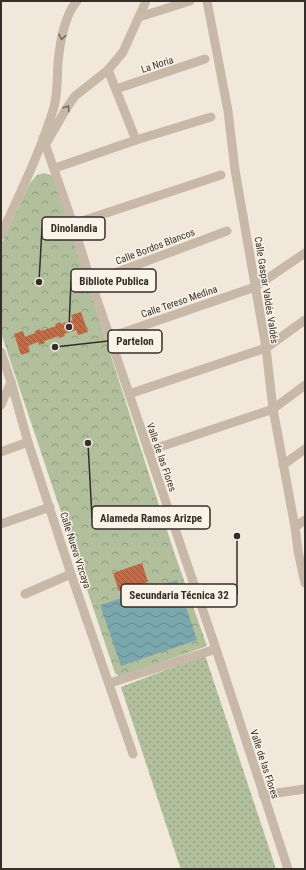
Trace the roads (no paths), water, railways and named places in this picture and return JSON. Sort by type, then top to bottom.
[{"type":"street","points":[[45,140],[56,97],[58,62],[63,31],[71,8],[77,1]]},
{"type":"street","points":[[1,235],[38,152],[45,140],[75,96],[108,70],[123,52],[146,1]]},
{"type":"street","points":[[139,17],[190,1]]},
{"type":"street","name":"Calle Gaspar Valdés Valdés","points":[[207,1],[228,111],[235,170],[266,348],[273,409],[305,583]]},
{"type":"street","name":"La Noria","points":[[116,89],[205,59]]},
{"type":"street","points":[[108,70],[136,140]]},
{"type":"street","points":[[55,168],[136,140],[211,118]]},
{"type":"street","name":"Valle de las Flores","points":[[45,140],[74,224],[91,282],[216,649],[288,869]]},
{"type":"street","points":[[74,224],[220,175]]},
{"type":"street","name":"Calle Bordos Blancos","points":[[91,282],[228,231]]},
{"type":"street","name":"Calle Tereso Medina","points":[[110,337],[255,287],[305,253]]},
{"type":"street","points":[[129,394],[266,348],[305,320]]},
{"type":"street","name":"Calle Nueva Vizcaya","points":[[1,352],[28,442],[71,574],[133,754]]},
{"type":"street","points":[[1,405],[11,382]]},
{"type":"street","points":[[148,451],[273,409],[305,385]]},
{"type":"street","points":[[1,452],[28,442]]},
{"type":"street","points":[[283,465],[305,449]]},
{"type":"street","points":[[1,524],[50,507]]},
{"type":"street","points":[[295,528],[305,520]]},
{"type":"street","points":[[25,594],[71,574]]},
{"type":"street","points":[[110,684],[216,649]]},
{"type":"street","points":[[263,795],[305,789]]},
{"type":"water","points":[[177,580],[197,640],[121,666],[100,605]]},
{"type":"place","name":"Dinolandia","points":[[39,282]]},
{"type":"place","name":"Bibliote Publica","points":[[69,327]]},
{"type":"place","name":"Partelon","points":[[55,347]]},
{"type":"place","name":"Alameda Ramos Arizpe","points":[[88,443]]},
{"type":"place","name":"Secundaria Técnica 32","points":[[237,536]]}]
